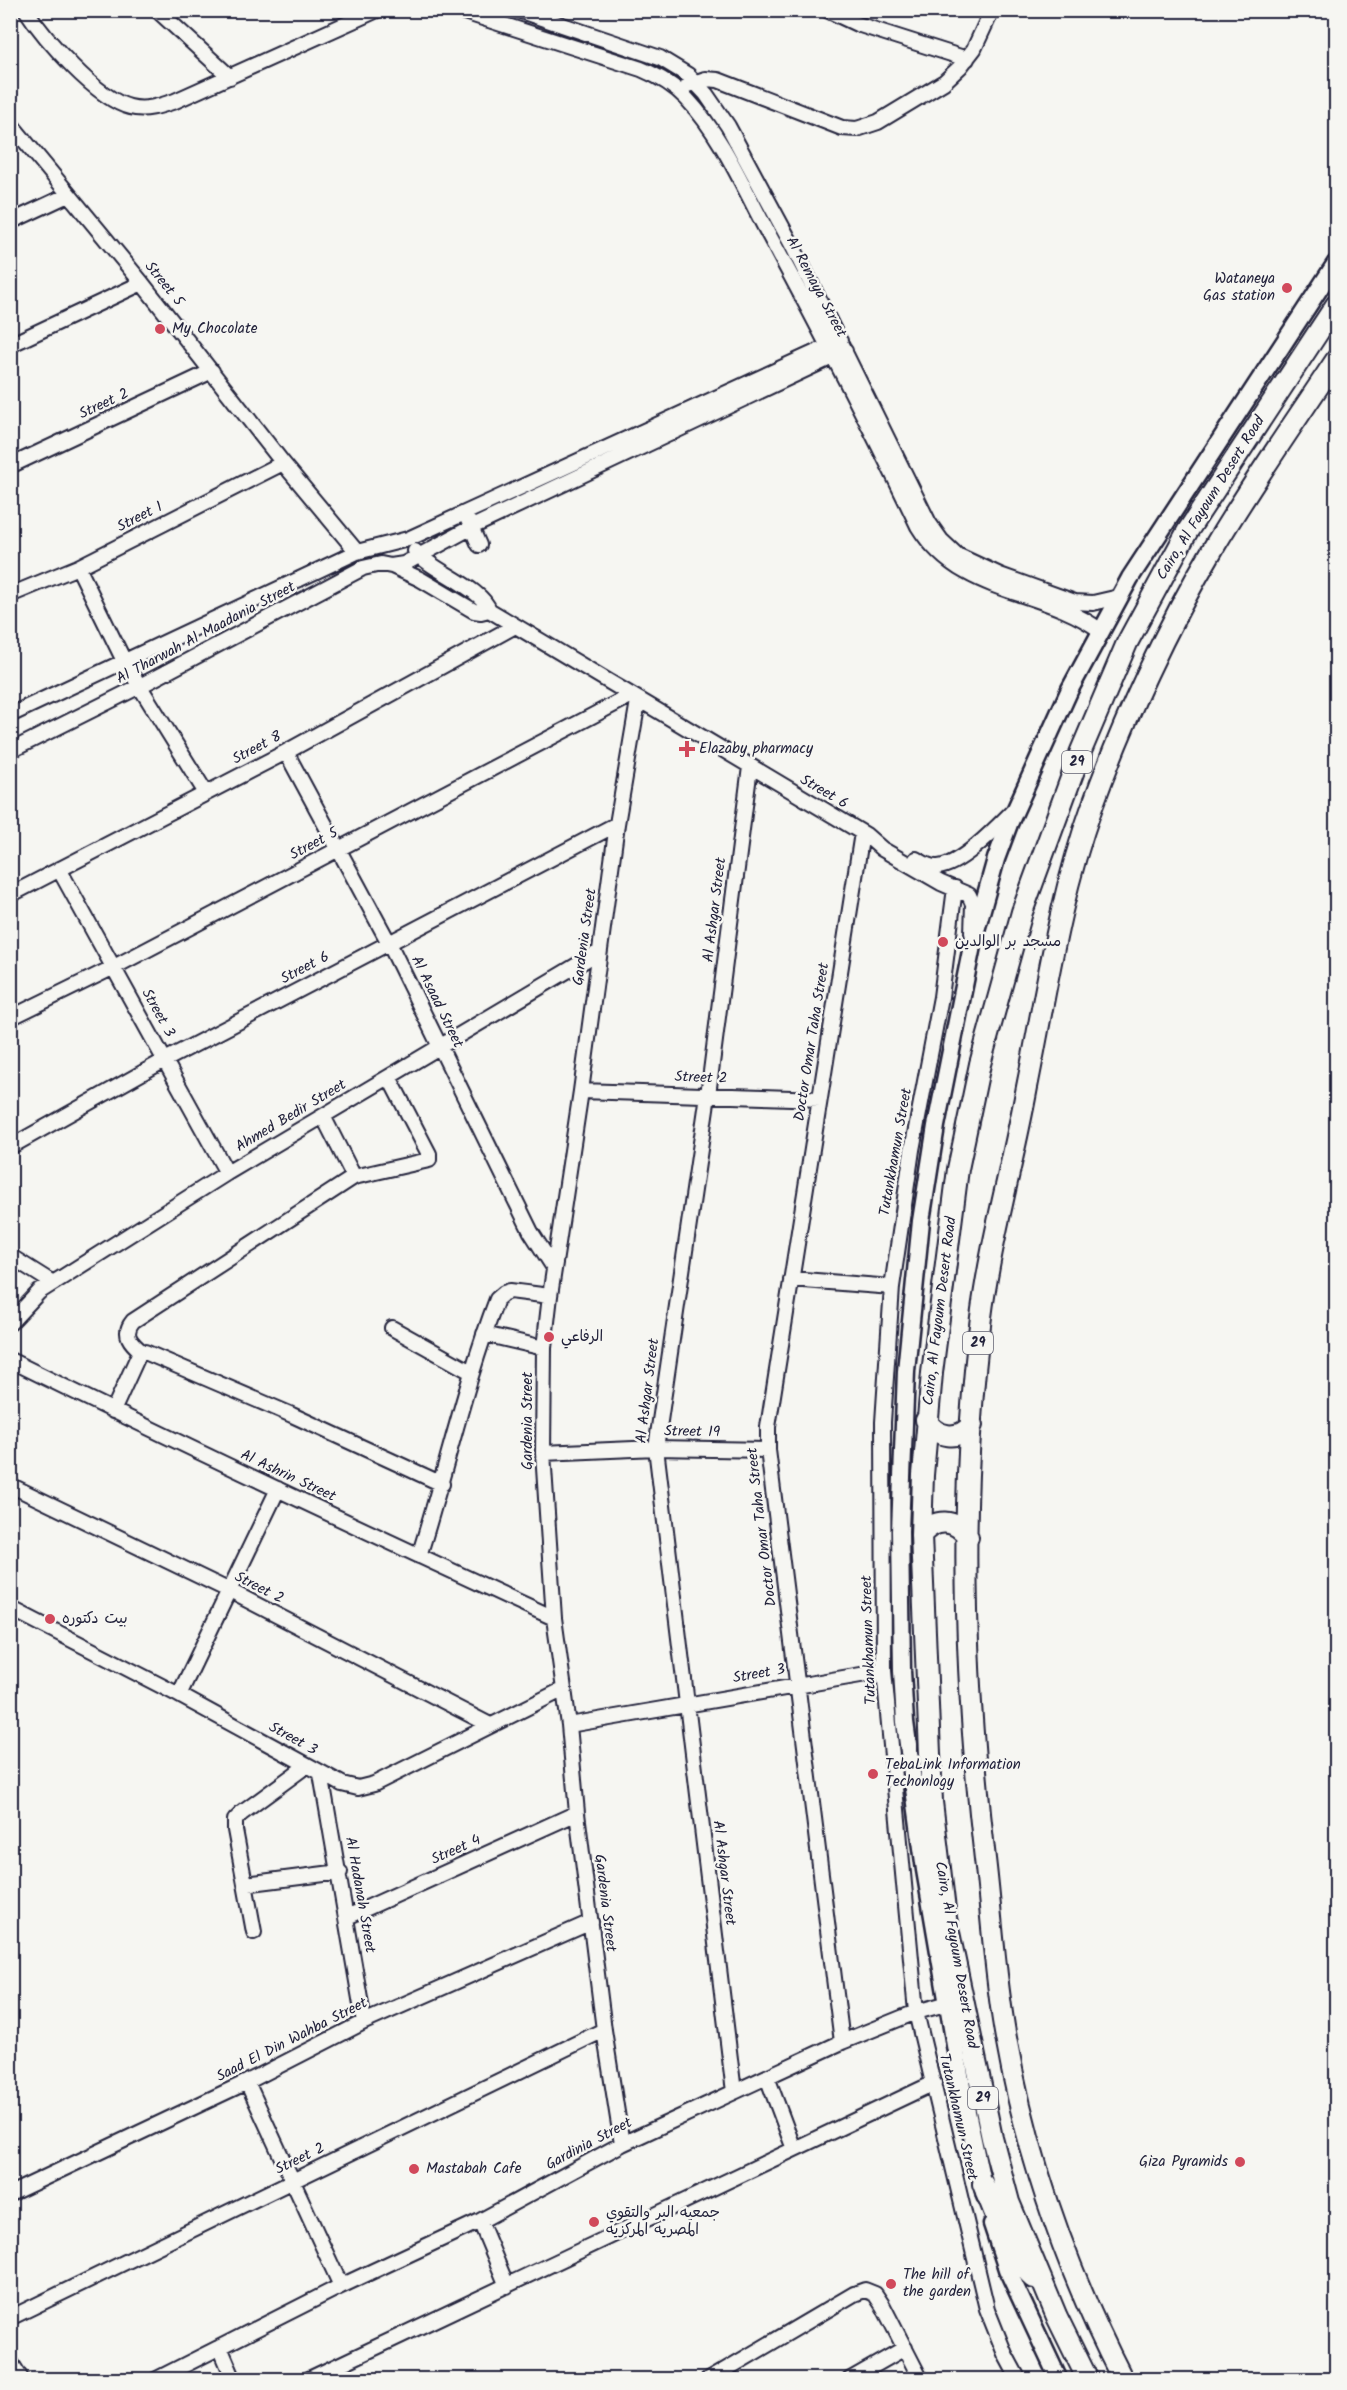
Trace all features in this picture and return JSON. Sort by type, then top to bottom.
[{"type":"highway","name":"Cairo, Al Fayoum Desert Road","points":[[1088,2379],[1075,2355],[1009,2202],[992,2138],[946,1918],[932,1802],[921,1535],[926,1420],[962,1145],[989,1029],[1032,882],[1096,714],[1146,605],[1209,496],[1336,305]]},
{"type":"highway","name":"Cairo, Al Fayoum Desert Road","points":[[1123,2379],[1085,2298],[1051,2209],[1023,2118],[1007,2044],[997,1972],[974,1743],[966,1608],[972,1425],[980,1325],[1053,948],[1070,876],[1091,808],[1155,660],[1205,563],[1238,508],[1336,360]]},
{"type":"highway","points":[[926,1420],[935,1431],[948,1436],[961,1433],[972,1425]]},
{"type":"highway","points":[[921,1535],[933,1524],[941,1522],[957,1525],[968,1537]]},
{"type":"highway","points":[[982,2184],[1009,2246],[1028,2273],[1045,2287]]},
{"type":"main road","points":[[1059,2379],[1030,2322],[1007,2269],[993,2229],[982,2184],[964,2098],[925,1870],[905,1722],[899,1575],[900,1488],[906,1371],[921,1221],[936,1126],[973,941],[996,859],[1016,808],[1071,689],[1119,597],[1185,492],[1336,263]]},
{"type":"street","points":[[26,10],[45,38],[66,59],[104,94],[130,107],[156,107],[175,101],[377,10]]},
{"type":"street","points":[[156,10],[230,77]]},
{"type":"street","name":"Al Remaya Street","points":[[458,10],[641,69],[662,79],[680,92],[726,154],[837,349],[935,532],[949,548],[975,565],[1060,598],[1085,603],[1119,597]]},
{"type":"street","name":"Al Remaya Street","points":[[518,10],[660,58],[682,70],[695,82],[728,126],[792,245],[918,526],[939,554],[967,574],[1075,615],[1101,631]]},
{"type":"street","points":[[827,10],[857,24],[968,58]]},
{"type":"street","points":[[680,92],[695,82],[705,79],[718,80],[835,125],[857,129],[878,122],[944,82],[968,58],[980,40],[992,10]]},
{"type":"street","name":"Street 5","points":[[10,123],[357,552]]},
{"type":"street","points":[[10,222],[68,195]]},
{"type":"street","points":[[10,345],[142,284]]},
{"type":"street","name":"Al Tharwah Al Maadania Street","points":[[10,715],[357,552],[408,539],[837,349]]},
{"type":"street","name":"Al Tharwah Al Maadania Street","points":[[10,751],[140,686],[363,568],[381,564],[391,566],[404,564],[472,527],[837,349]]},
{"type":"street","name":"Street 2","points":[[10,466],[212,371]]},
{"type":"street","name":"Street 1","points":[[10,595],[78,567],[283,463]]},
{"type":"street","points":[[465,512],[479,545]]},
{"type":"street","name":"Street 6","points":[[408,539],[419,556],[482,598],[489,610],[864,834],[882,849],[935,879],[965,892],[971,899],[973,941]]},
{"type":"street","name":"Street 6","points":[[391,566],[420,579],[474,611],[489,610]]},
{"type":"street","points":[[78,567],[124,662],[206,794]]},
{"type":"street","name":"Street 8","points":[[10,895],[286,752],[515,626]]},
{"type":"street","name":"Street 5","points":[[10,1018],[114,967],[634,698]]},
{"type":"street","name":"Gardenia Street","points":[[622,2144],[604,2030],[569,1725],[554,1618],[543,1453],[544,1348],[550,1296],[581,1090],[634,698]]},
{"type":"street","name":"Al Asaad Street","points":[[286,752],[389,943],[531,1232],[554,1268]]},
{"type":"street","name":"Al Ashgar Street","points":[[734,2092],[656,1448],[708,1095],[750,767]]},
{"type":"street","name":"Street 6","points":[[864,834],[882,839],[926,865],[939,867],[955,860],[976,846],[1016,808]]},
{"type":"street","name":"Street 6","points":[[10,1147],[165,1060],[617,824]]},
{"type":"street","name":"Doctor Omar Taha Street","points":[[842,2042],[768,1450],[771,1402],[864,834]]},
{"type":"street","name":"Street 3","points":[[59,869],[227,1173]]},
{"type":"street","name":"Tutankhamun Street","points":[[955,888],[944,978],[908,1173],[892,1287],[883,1433],[884,1671],[916,2012],[987,2309],[1005,2354],[1019,2379]]},
{"type":"street","name":"Ahmed Bedir Street","points":[[10,1323],[33,1297],[53,1283],[227,1173],[599,952]]},
{"type":"street","points":[[389,1077],[430,1158],[427,1162],[354,1177],[133,1321],[127,1334],[132,1343],[142,1352],[292,1415],[442,1484]]},
{"type":"street","name":"Street 2","points":[[581,1090],[820,1099]]},
{"type":"street","points":[[323,1116],[354,1177]]},
{"type":"street","points":[[10,1256],[53,1283]]},
{"type":"street","points":[[791,1279],[892,1287]]},
{"type":"street","points":[[419,1556],[442,1484],[471,1372],[497,1299],[510,1291],[550,1296]]},
{"type":"street","points":[[392,1328],[471,1372]]},
{"type":"street","points":[[484,1334],[544,1348]]},
{"type":"street","points":[[113,1411],[137,1357],[142,1352]]},
{"type":"street","name":"Al Ashrin Street","points":[[10,1360],[113,1411],[554,1618]]},
{"type":"street","name":"Street 19","points":[[543,1453],[656,1448],[768,1450]]},
{"type":"street","name":"Street 2","points":[[10,1485],[228,1590],[490,1725]]},
{"type":"street","points":[[179,1695],[278,1489]]},
{"type":"street","name":"Street 3","points":[[10,1608],[179,1695],[306,1766],[349,1787],[366,1787],[564,1689]]},
{"type":"street","name":"Street 3","points":[[569,1725],[884,1671]]},
{"type":"street","points":[[254,1932],[234,1830],[235,1820],[306,1766]]},
{"type":"street","name":"Al Hadanah Street","points":[[321,1774],[340,1872],[364,2022]]},
{"type":"street","name":"Street 4","points":[[347,1917],[578,1813]]},
{"type":"street","points":[[245,1884],[340,1872]]},
{"type":"street","name":"Saad El Din Wahba Street","points":[[10,2194],[247,2082],[364,2022],[591,1922]]},
{"type":"street","name":"Gardinia Street","points":[[155,2379],[480,2220],[622,2144],[842,2042],[916,2012],[949,2003]]},
{"type":"street","name":"Street 2","points":[[10,2318],[604,2030]]},
{"type":"street","points":[[767,2077],[794,2149]]},
{"type":"street","points":[[247,2082],[341,2286]]},
{"type":"street","points":[[307,2379],[934,2083]]},
{"type":"street","points":[[480,2220],[507,2286]]},
{"type":"street","points":[[708,2379],[854,2294],[865,2290],[875,2294],[921,2379]]},
{"type":"street","points":[[220,2347],[234,2379]]},
{"type":"street","points":[[849,2379],[905,2348]]},
{"type":"place","name":"Wataneya Gas station","points":[[1287,288]]},
{"type":"place","name":"My Chocolate","points":[[160,329]]},
{"type":"place","name":"Elazaby pharmacy","points":[[687,749]]},
{"type":"place","name":"مسجد بر الوالدين","points":[[943,942]]},
{"type":"place","name":"الرفاعي","points":[[549,1337]]},
{"type":"place","name":"بيت دكتوره","points":[[50,1619]]},
{"type":"place","name":"TebaLink Information Techonlogy","points":[[873,1774]]},
{"type":"place","name":"Giza Pyramids","points":[[1240,2162]]},
{"type":"place","name":"Mastabah Cafe","points":[[414,2169]]},
{"type":"place","name":"جمعيه البر والتقوي المصريه المركزيه","points":[[594,2222]]},
{"type":"place","name":"The hill of the garden","points":[[891,2284]]}]
